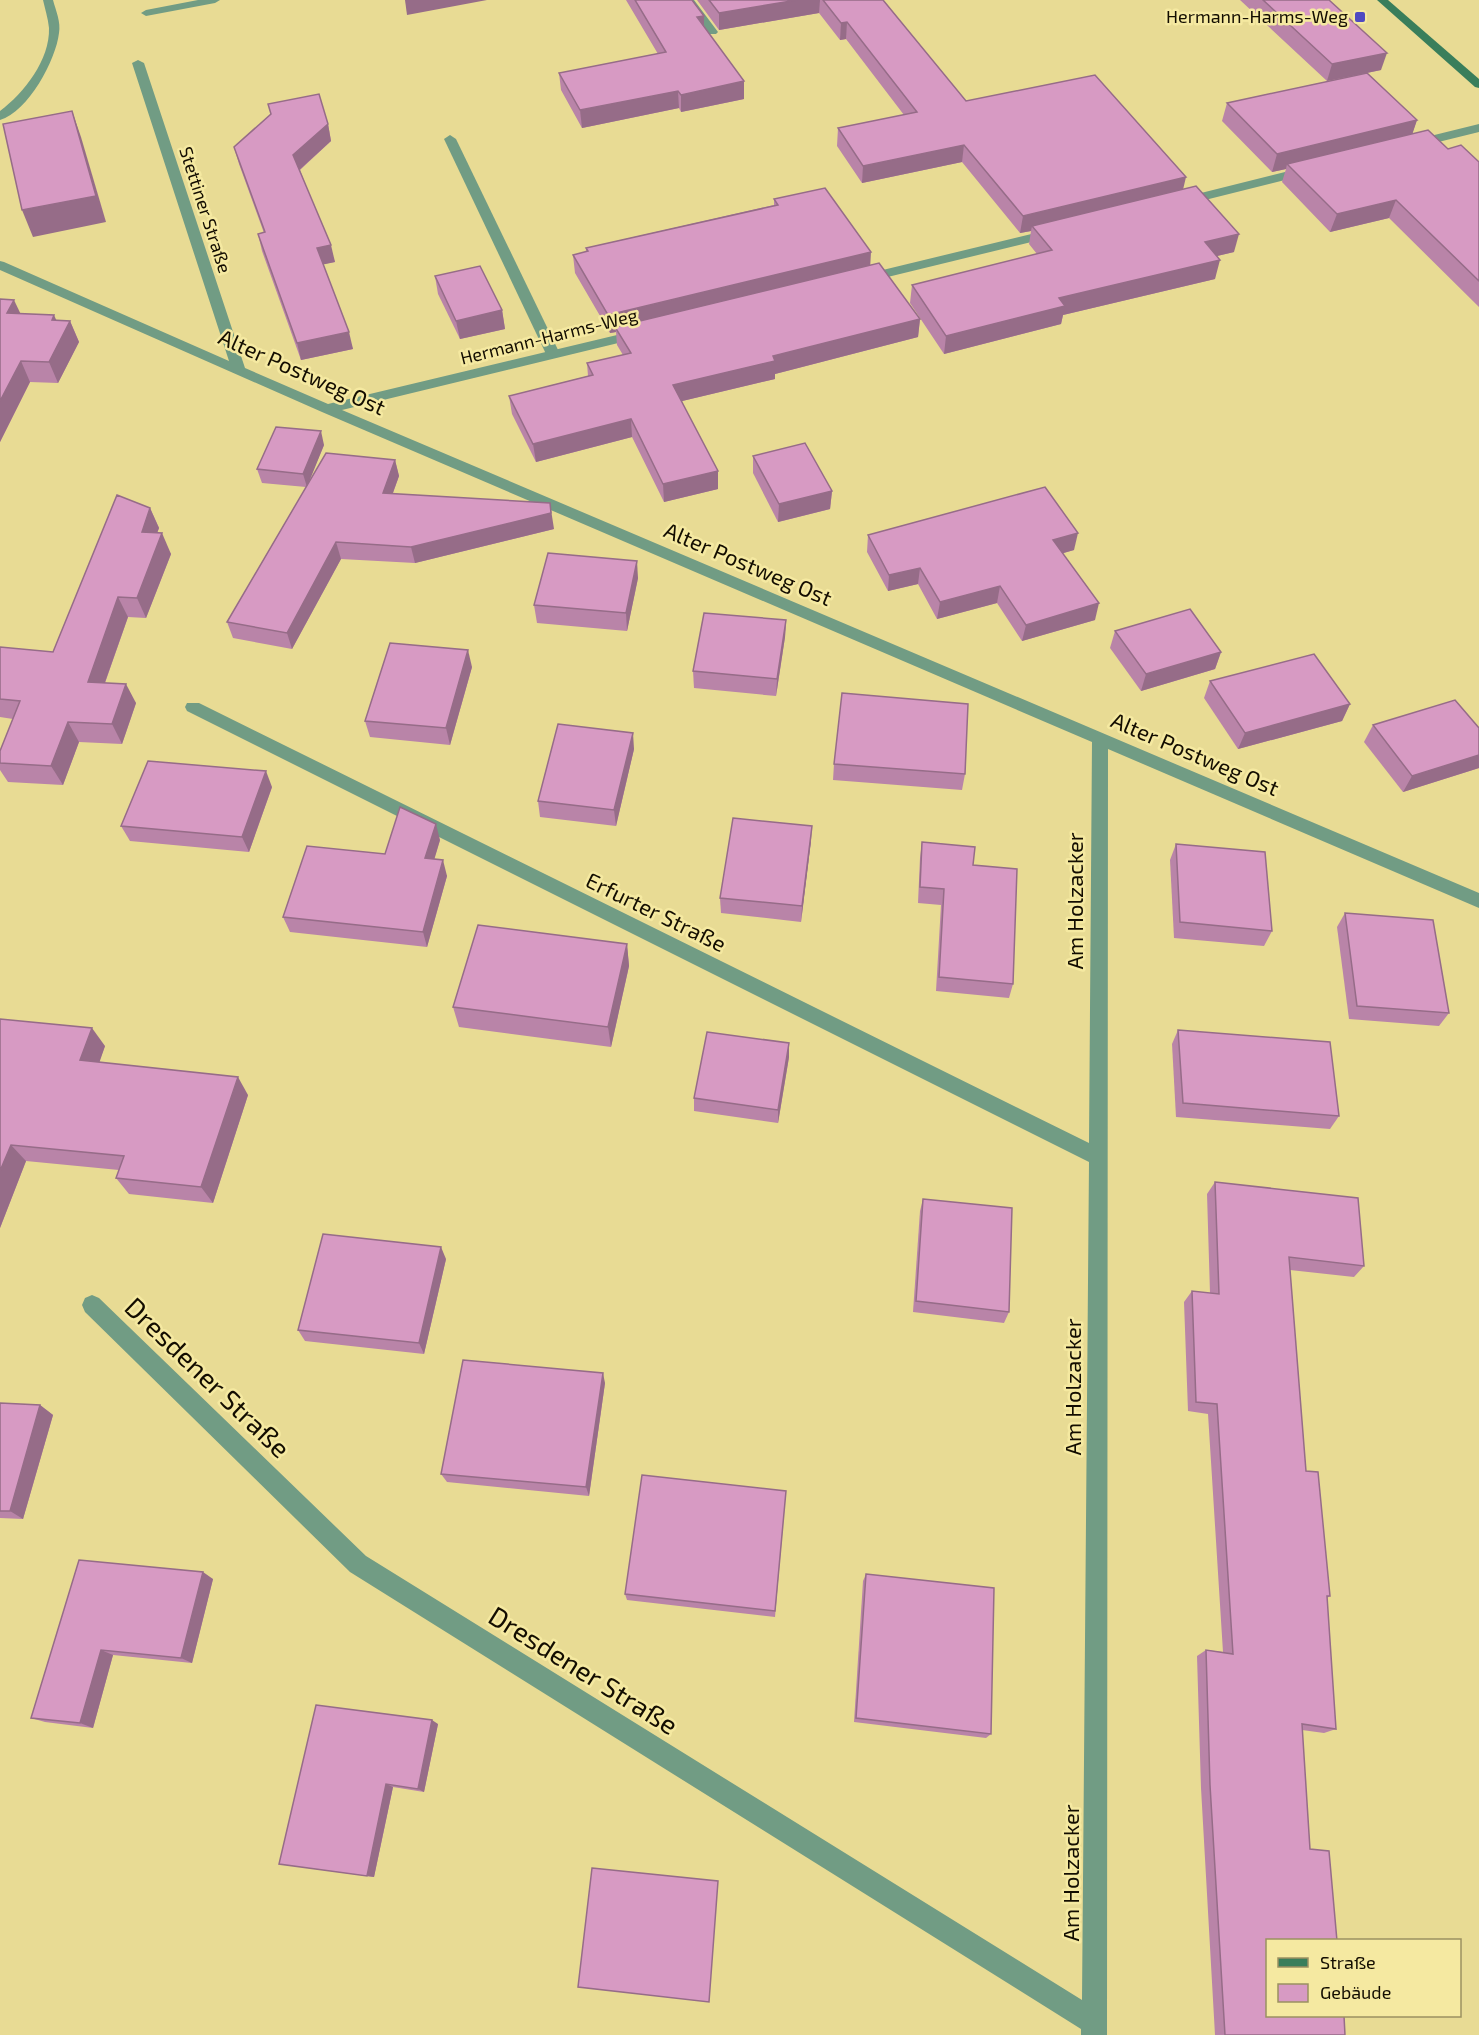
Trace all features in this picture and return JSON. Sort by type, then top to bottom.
[{"type":"main road","points":[[1382,0],[1479,85]]},
{"type":"street","points":[[0,117],[18,104],[47,62],[55,31],[48,0]]},
{"type":"street","points":[[146,13],[215,0]]},
{"type":"street","points":[[688,0],[712,32]]},
{"type":"street","name":"Stettiner Straße","points":[[138,63],[238,368]]},
{"type":"street","points":[[1399,148],[1479,128]]},
{"type":"street","points":[[450,139],[553,354]]},
{"type":"street","points":[[1171,204],[1319,168]]},
{"type":"street","points":[[847,283],[1067,229]]},
{"type":"street","name":"Alter Postweg Ost","points":[[0,265],[327,409],[1479,901]]},
{"type":"street","name":"Hermann-Harms-Weg","points":[[327,409],[651,331]]},
{"type":"street","name":"Erfurter Straße","points":[[193,707],[1098,1157]]},
{"type":"street","name":"Am Holzacker","points":[[1094,2029],[1100,738]]},
{"type":"street","name":"Dresdener Straße","points":[[92,1305],[358,1564],[1094,2029]]},
{"type":"building","points":[[635,0],[692,0],[704,16],[697,17],[744,81],[681,95],[678,91],[580,110],[559,73],[666,52]]},
{"type":"building","points":[[709,0],[797,0],[719,13]]},
{"type":"building","points":[[823,0],[883,0],[966,101],[1095,75],[1186,177],[1023,216],[964,145],[863,166],[838,128],[917,112],[847,22],[841,23]]},
{"type":"building","points":[[1263,0],[1329,0],[1387,53],[1332,64]]},
{"type":"building","points":[[1367,73],[1417,120],[1277,154],[1227,103]]},
{"type":"building","points":[[319,94],[328,124],[293,155],[331,245],[317,248],[349,332],[297,343],[258,234],[265,232],[234,147],[271,114],[268,104]]},
{"type":"building","points":[[72,111],[96,196],[22,210],[3,124]]},
{"type":"building","points":[[1428,130],[1448,149],[1461,145],[1479,162],[1479,281],[1396,200],[1337,214],[1287,164]]},
{"type":"building","points":[[1196,186],[1239,234],[1205,242],[1220,260],[1059,298],[1065,306],[946,336],[912,285],[1052,250],[1032,226]]},
{"type":"building","points":[[825,188],[871,252],[608,315],[573,255],[588,251],[586,248],[778,205],[774,199]]},
{"type":"building","points":[[879,263],[920,319],[773,356],[775,361],[673,385],[718,471],[663,484],[631,419],[533,444],[509,396],[593,375],[587,363],[631,353],[615,327]]},
{"type":"building","points":[[480,266],[502,310],[456,321],[435,276]]},
{"type":"building","points":[[0,299],[14,300],[7,313],[54,315],[52,320],[70,321],[49,362],[21,361],[0,401]]},
{"type":"building","points":[[276,427],[321,431],[303,474],[257,469]]},
{"type":"building","points":[[805,443],[832,491],[779,504],[753,456]]},
{"type":"building","points":[[326,453],[395,460],[383,493],[550,503],[551,513],[411,547],[336,542],[287,633],[227,622]]},
{"type":"building","points":[[1045,487],[1078,533],[1053,540],[1099,603],[1026,625],[1000,586],[940,602],[920,568],[889,575],[868,535]]},
{"type":"building","points":[[117,495],[150,508],[142,532],[162,533],[137,598],[118,597],[88,682],[126,684],[112,724],[68,722],[51,766],[0,763],[0,751],[20,701],[0,699],[0,647],[53,652]]},
{"type":"building","points":[[548,553],[637,561],[626,613],[534,605]]},
{"type":"building","points":[[1190,609],[1221,652],[1146,674],[1115,631]]},
{"type":"building","points":[[704,613],[786,620],[777,679],[693,671]]},
{"type":"building","points":[[390,643],[468,650],[446,728],[365,721]]},
{"type":"building","points":[[1314,654],[1350,704],[1245,733],[1210,681]]},
{"type":"building","points":[[842,693],[968,704],[965,774],[834,764]]},
{"type":"building","points":[[1455,700],[1479,728],[1479,755],[1412,776],[1373,725]]},
{"type":"building","points":[[558,724],[633,733],[614,810],[538,801]]},
{"type":"building","points":[[148,761],[266,771],[242,837],[121,826]]},
{"type":"building","points":[[400,807],[436,824],[425,858],[443,860],[423,932],[283,917],[307,846],[385,854]]},
{"type":"building","points":[[733,818],[812,826],[802,906],[720,898]]},
{"type":"building","points":[[922,842],[975,847],[973,865],[1017,869],[1013,984],[939,977],[944,889],[920,887]]},
{"type":"building","points":[[1176,844],[1265,852],[1272,931],[1180,922]]},
{"type":"building","points":[[1345,913],[1433,920],[1449,1013],[1357,1006]]},
{"type":"building","points":[[478,925],[627,944],[608,1027],[453,1007]]},
{"type":"building","points":[[0,1019],[92,1028],[80,1060],[238,1077],[201,1187],[116,1178],[124,1156],[11,1145],[0,1171]]},
{"type":"building","points":[[1178,1030],[1330,1042],[1339,1116],[1183,1103]]},
{"type":"building","points":[[707,1032],[789,1043],[778,1110],[694,1098]]},
{"type":"building","points":[[1215,1182],[1358,1198],[1364,1266],[1289,1257],[1306,1471],[1318,1472],[1330,1596],[1327,1596],[1336,1729],[1302,1724],[1310,1849],[1329,1851],[1337,1939],[1266,1939],[1266,2017],[1344,2017],[1345,2035],[1225,2035],[1210,1785],[1206,1650],[1233,1654],[1217,1404],[1196,1402],[1192,1291],[1219,1294]]},
{"type":"building","points":[[923,1199],[1012,1208],[1009,1312],[916,1301]]},
{"type":"building","points":[[323,1234],[441,1247],[419,1343],[298,1330]]},
{"type":"building","points":[[463,1360],[603,1373],[586,1487],[441,1474]]},
{"type":"building","points":[[0,1403],[40,1405],[10,1511],[0,1511]]},
{"type":"building","points":[[642,1475],[786,1491],[775,1611],[625,1594]]},
{"type":"building","points":[[79,1560],[203,1572],[181,1658],[101,1650],[80,1723],[31,1718]]},
{"type":"building","points":[[866,1574],[994,1588],[991,1734],[856,1718]]},
{"type":"building","points":[[316,1705],[432,1720],[418,1789],[386,1784],[367,1876],[279,1864]]},
{"type":"building","points":[[592,1868],[718,1881],[709,2002],[578,1987]]},
{"type":"place","name":"Hermann-Harms-Weg","points":[[1360,17]]}]
